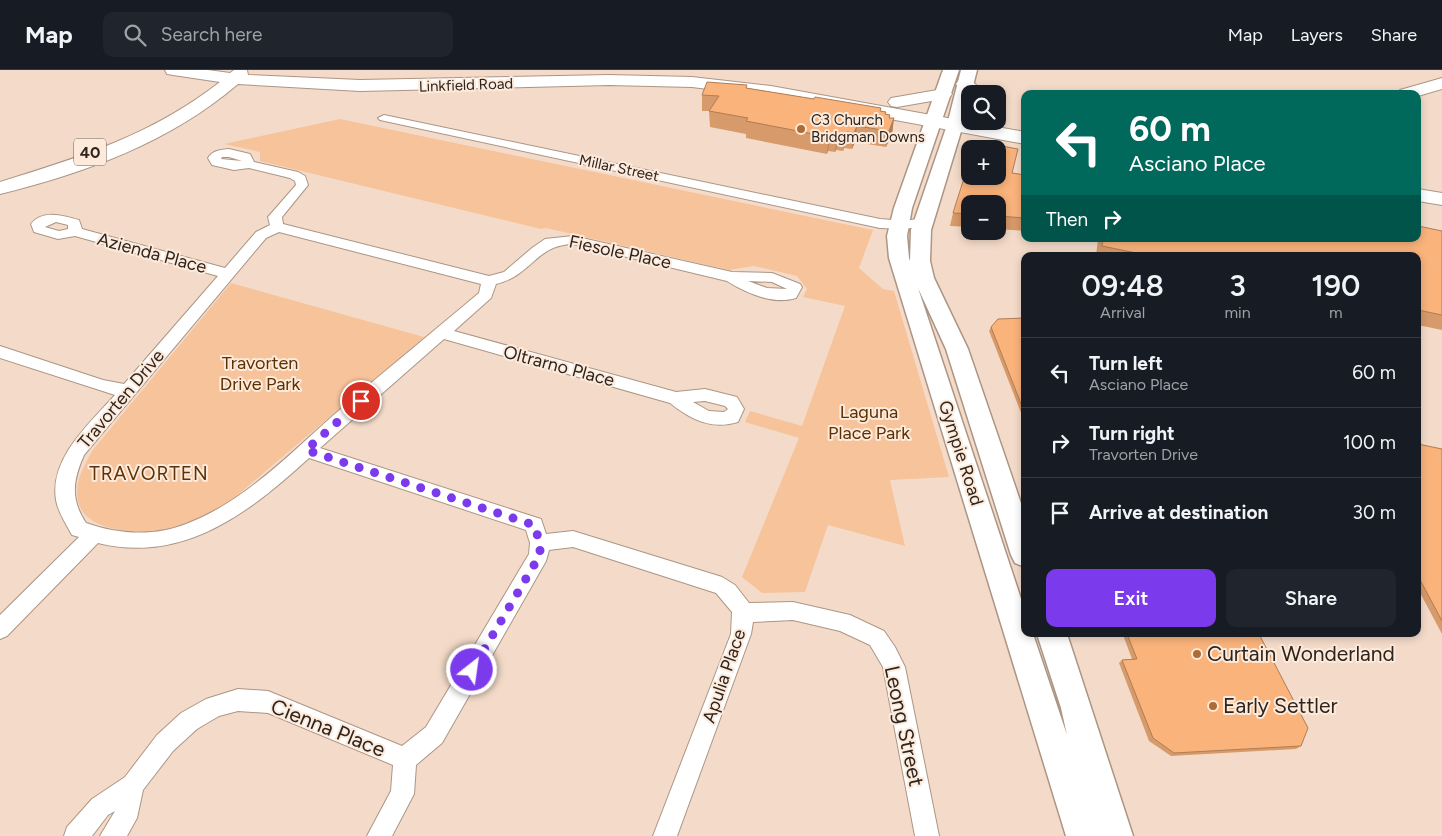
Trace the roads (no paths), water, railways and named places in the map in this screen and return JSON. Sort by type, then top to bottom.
[{"type":"main road","name":"Linkfield Road","points":[[173,70],[231,77],[310,76],[378,78],[623,71],[699,72],[766,79],[901,109]]},
{"type":"main road","name":"Gympie Road","points":[[951,70],[927,140],[908,219],[898,249],[903,274],[1083,836]]},
{"type":"main road","points":[[192,101],[191,94],[194,89],[195,74]]},
{"type":"main road","name":"Linkfield Road","points":[[231,77],[278,89],[295,85],[376,87],[674,81],[742,87],[901,109],[938,108],[958,123]]},
{"type":"main road","name":"40","points":[[0,181],[106,146],[155,123],[231,77]]},
{"type":"main road","name":"40","points":[[0,188],[82,162],[139,140],[176,121],[231,77]]},
{"type":"main road","name":"Gympie Road","points":[[908,219],[958,123],[970,83]]},
{"type":"main road","points":[[1419,90],[1442,83]]},
{"type":"main road","points":[[901,109],[938,108]]},
{"type":"main road","points":[[901,109],[918,134],[927,140]]},
{"type":"main road","points":[[1006,126],[1021,124]]},
{"type":"main road","points":[[1006,129],[1021,136]]},
{"type":"main road","points":[[1421,196],[1442,199]]},
{"type":"main road","points":[[1421,202],[1442,205]]},
{"type":"main road","name":"Gympie Road","points":[[908,219],[919,238],[921,270],[955,342],[1021,543]]},
{"type":"main road","points":[[1053,637],[1116,836]]},
{"type":"street","name":"Millar Street","points":[[384,118],[855,216],[884,225],[908,219]]},
{"type":"street","points":[[249,164],[294,175],[301,179],[302,185],[275,218],[277,227],[400,256],[440,269],[489,281]]},
{"type":"street","name":"Travorten Drive","points":[[277,227],[260,235],[77,452],[66,476],[64,496],[69,515],[79,529],[94,535],[123,541],[146,542],[173,536],[203,526],[238,505],[306,450],[486,295],[489,281]]},
{"type":"street","name":"Azienda Place","points":[[75,232],[228,274]]},
{"type":"street","name":"Fiesole Place","points":[[489,281],[509,275],[545,244],[557,239],[573,240],[732,277]]},
{"type":"street","name":"Oltrarno Place","points":[[442,333],[676,398]]},
{"type":"street","points":[[0,352],[102,386],[128,391]]},
{"type":"street","points":[[306,450],[534,525],[540,543],[540,555],[434,735],[405,758],[402,794],[379,836]]},
{"type":"street","points":[[0,629],[94,535]]},
{"type":"street","name":"Apulia Place","points":[[540,543],[573,539],[722,586],[739,600],[742,613],[741,634],[665,836]]},
{"type":"street","name":"Leong Street","points":[[742,613],[793,611],[843,622],[876,638],[888,654],[894,668],[927,836]]},
{"type":"street","name":"Cienna Place","points":[[76,836],[100,807],[133,785],[165,743],[189,721],[214,707],[238,700],[268,702],[405,758]]},
{"type":"street","name":"Cienna Place","points":[[112,836],[125,818],[133,785]]},
{"type":"place","name":"C3 Church Bridgman Downs","points":[[801,129]]},
{"type":"place","name":"Curtain Wonderland","points":[[1197,654]]},
{"type":"place","name":"Early Settler","points":[[1213,706]]},
{"type":"district","name":"TRAVORTEN","points":[[149,473]]},
{"type":"park label","name":"Travorten Drive Park","points":[[260,373]]},
{"type":"park label","name":"Laguna Place Park","points":[[869,422]]}]
